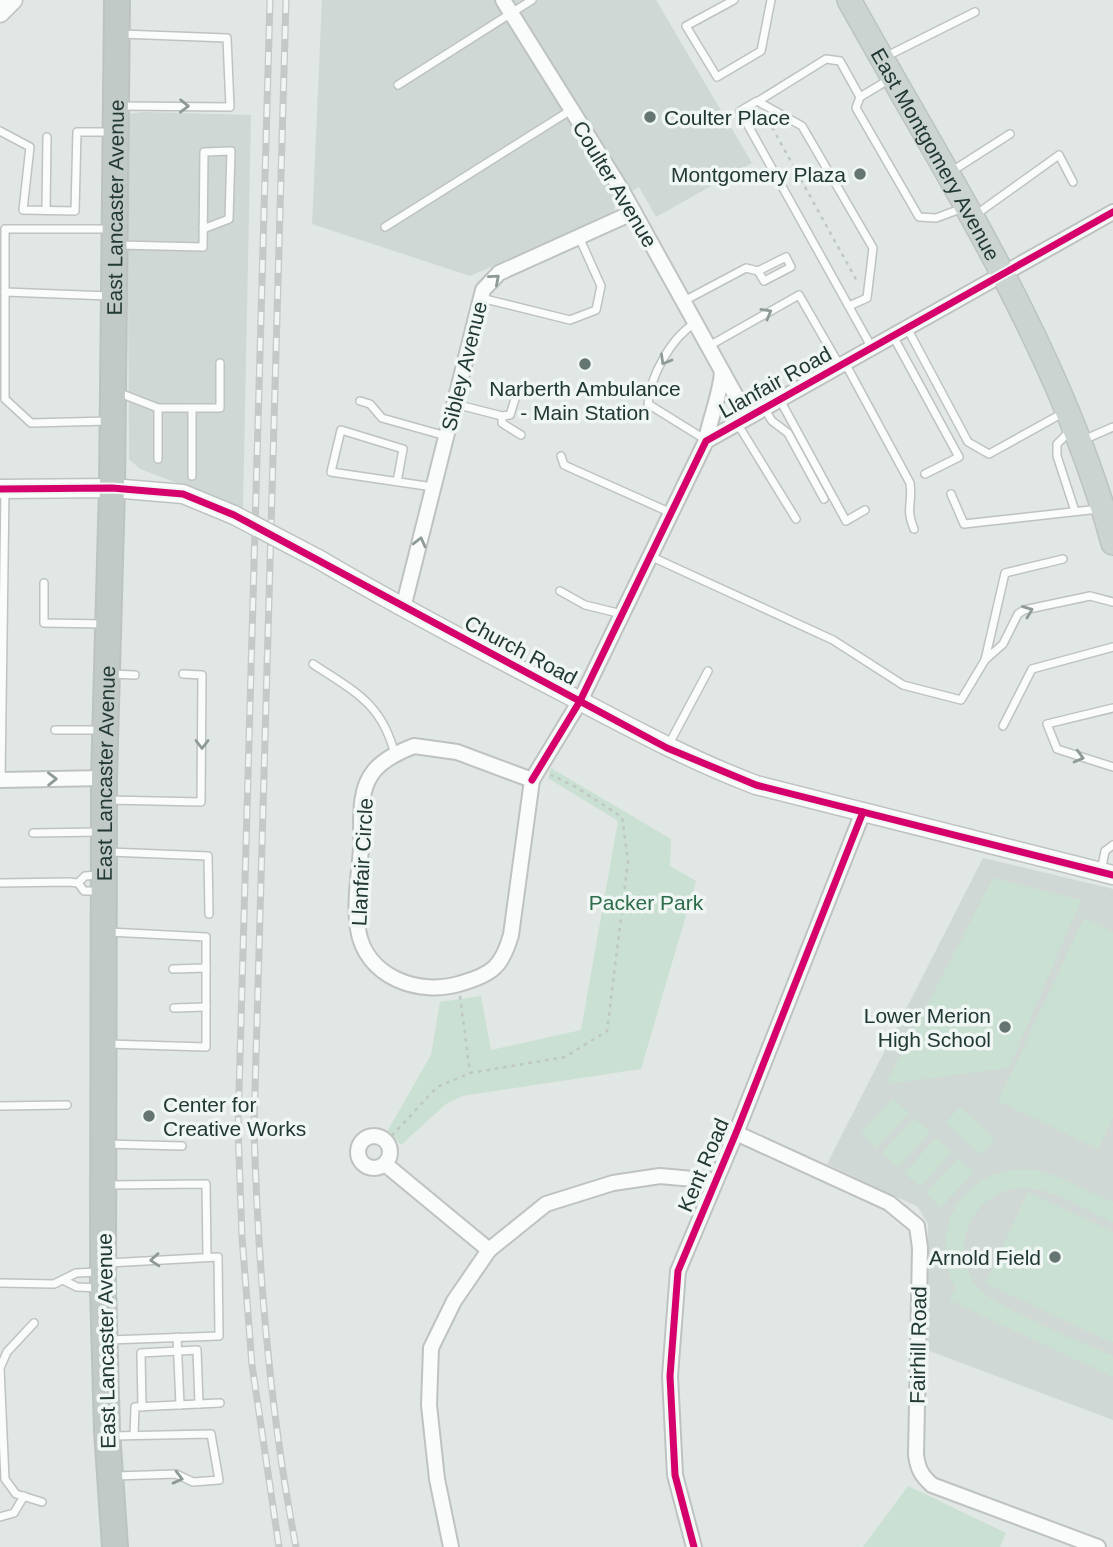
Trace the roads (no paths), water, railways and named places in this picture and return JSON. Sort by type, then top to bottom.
[{"type":"highway","name":"East Lancaster Avenue","points":[[115,1547],[108,1436],[103,1274],[104,789],[112,488],[117,0]]},
{"type":"main road","name":"East Montgomery Avenue","points":[[849,0],[1002,276],[1075,426],[1104,508],[1113,543]]},
{"type":"street","points":[[0,13],[13,0]]},
{"type":"street","name":"Coulter Avenue","points":[[507,6],[634,212],[722,371],[742,419]]},
{"type":"street","name":"Sibley Avenue","points":[[403,608],[483,290],[499,274],[634,212]]},
{"type":"street","name":"Llanfair Road","points":[[580,701],[652,557],[669,512],[706,441],[1113,212]]},
{"type":"street","points":[[706,441],[709,419],[720,399],[722,371]]},
{"type":"street","name":"Church Road","points":[[2,489],[112,488],[183,494],[233,515],[320,559],[403,608],[667,748],[756,785],[1107,874]]},
{"type":"street","name":"Llanfair Circle","points":[[536,774],[457,752],[414,746],[374,770],[363,793],[357,925],[359,937],[378,969],[396,980],[432,988],[459,984],[496,969],[506,953],[511,935],[536,774],[580,701]]},
{"type":"street","points":[[1,780],[104,789]]},
{"type":"street","name":"Kent Road","points":[[694,1547],[675,1475],[670,1376],[678,1270],[736,1133],[863,812]]},
{"type":"street","name":"Fairhill Road","points":[[736,1133],[889,1203],[917,1226],[920,1248],[916,1455],[918,1470],[932,1485],[1098,1547]]},
{"type":"street","points":[[372,1136],[379,1136],[386,1142],[390,1157],[384,1164],[371,1168],[359,1160],[358,1149],[372,1136]]},
{"type":"street","points":[[384,1164],[489,1250]]},
{"type":"street","points":[[452,1547],[436,1479],[430,1418],[431,1348],[454,1301],[489,1250],[546,1204],[613,1183],[660,1176],[715,1181]]},
{"type":"lane","points":[[398,85],[507,6],[533,0]]},
{"type":"lane","points":[[732,0],[686,26],[718,77],[761,51],[771,0]]},
{"type":"lane","points":[[975,12],[887,69],[860,97],[856,108],[919,217],[936,218],[967,213],[1059,155],[1073,182]]},
{"type":"lane","points":[[116,106],[230,107],[227,38],[117,34]]},
{"type":"lane","points":[[860,97],[840,61],[826,60],[740,111],[872,348]]},
{"type":"lane","points":[[758,100],[802,126],[873,248],[867,298],[849,306]]},
{"type":"lane","points":[[385,227],[571,110]]},
{"type":"lane","points":[[0,131],[30,147],[23,210],[75,211],[77,132],[116,132]]},
{"type":"lane","points":[[946,175],[1010,135]]},
{"type":"lane","points":[[46,210],[47,137]]},
{"type":"lane","points":[[113,421],[31,423],[3,401],[5,229],[203,247],[203,229],[204,152],[231,151],[229,219],[203,229]]},
{"type":"lane","points":[[481,298],[570,320],[596,310],[601,286],[578,236]]},
{"type":"lane","points":[[684,302],[746,268],[758,271]]},
{"type":"lane","points":[[5,292],[114,297]]},
{"type":"lane","points":[[708,347],[799,295],[910,483],[911,495],[907,513],[914,530]]},
{"type":"lane","points":[[695,323],[685,329],[668,353],[650,387],[648,404],[706,441]]},
{"type":"lane","points":[[907,328],[968,442],[989,454],[1075,426],[1113,427]]},
{"type":"lane","points":[[893,336],[959,457],[925,474]]},
{"type":"lane","points":[[113,391],[158,408],[220,408],[220,363]]},
{"type":"lane","points":[[455,404],[510,415],[515,399]]},
{"type":"lane","points":[[780,399],[846,521],[865,510]]},
{"type":"lane","points":[[360,401],[370,404],[382,418],[447,436]]},
{"type":"lane","points":[[158,408],[158,459]]},
{"type":"lane","points":[[192,408],[192,476]]},
{"type":"lane","points":[[764,408],[772,421],[788,433],[824,499]]},
{"type":"lane","points":[[502,415],[502,423],[521,435]]},
{"type":"lane","points":[[742,419],[796,519]]},
{"type":"lane","points":[[1075,426],[1057,444],[1057,456],[1075,511]]},
{"type":"lane","points":[[397,482],[403,449],[341,430],[331,472],[434,488]]},
{"type":"lane","points":[[561,456],[564,465],[669,512]]},
{"type":"lane","points":[[1,780],[2,489]]},
{"type":"lane","points":[[951,494],[964,524],[1104,508]]},
{"type":"lane","points":[[652,557],[833,640],[903,685],[961,700],[985,660],[1003,644],[1018,614],[1024,610],[1090,596],[1113,602]]},
{"type":"lane","points":[[985,660],[1005,573],[1063,559]]},
{"type":"lane","points":[[44,583],[44,623],[108,624]]},
{"type":"lane","points":[[560,591],[585,605],[623,614]]},
{"type":"lane","points":[[1003,726],[1032,669],[1113,647]]},
{"type":"lane","points":[[313,664],[374,706],[391,740],[395,756]]},
{"type":"lane","points":[[667,748],[708,671]]},
{"type":"lane","points":[[107,674],[135,675]]},
{"type":"lane","points":[[104,789],[201,802],[202,675],[183,674]]},
{"type":"lane","points":[[1113,708],[1048,724],[1057,749],[1113,766]]},
{"type":"lane","points":[[55,730],[106,730]]},
{"type":"lane","points":[[33,833],[105,862],[208,856],[209,914]]},
{"type":"lane","points":[[1107,874],[1105,851],[1113,845]]},
{"type":"lane","points":[[0,883],[78,883],[105,862]]},
{"type":"lane","points":[[78,883],[84,891],[105,862]]},
{"type":"lane","points":[[105,932],[206,937],[206,1047],[105,1044]]},
{"type":"lane","points":[[173,969],[206,968]]},
{"type":"lane","points":[[174,1008],[206,1007]]},
{"type":"lane","points":[[0,1106],[67,1105]]},
{"type":"lane","points":[[104,1144],[182,1146]]},
{"type":"lane","points":[[104,1185],[206,1184],[207,1256]]},
{"type":"lane","points":[[0,1283],[54,1284],[76,1272],[103,1274],[207,1256],[218,1257],[219,1336],[105,1340]]},
{"type":"lane","points":[[64,1280],[77,1287],[103,1274]]},
{"type":"lane","points":[[34,1323],[8,1352],[0,1368],[5,1479],[16,1494],[42,1502]]},
{"type":"lane","points":[[177,1337],[180,1405]]},
{"type":"lane","points":[[142,1407],[141,1353],[178,1350],[197,1350],[199,1404]]},
{"type":"lane","points":[[134,1435],[135,1407],[220,1403]]},
{"type":"lane","points":[[108,1436],[211,1434],[219,1480],[193,1482],[176,1474],[110,1476]]},
{"type":"lane","points":[[0,1517],[14,1513],[24,1496]]},
{"type":"railway","points":[[270,0],[238,1128],[242,1237],[252,1365],[279,1547]]},
{"type":"railway","points":[[286,0],[254,1127],[266,1338],[296,1547]]},
{"type":"place","name":"Coulter Place","points":[[650,117]]},
{"type":"place","name":"Montgomery Plaza","points":[[860,174]]},
{"type":"place","name":"Narberth Ambulance - Main Station","points":[[585,364]]},
{"type":"place","name":"Lower Merion High School","points":[[1005,1027]]},
{"type":"place","name":"Center for Creative Works","points":[[149,1116]]},
{"type":"place","name":"Arnold Field","points":[[1055,1257]]},
{"type":"park label","name":"Packer Park","points":[[646,902]]}]
